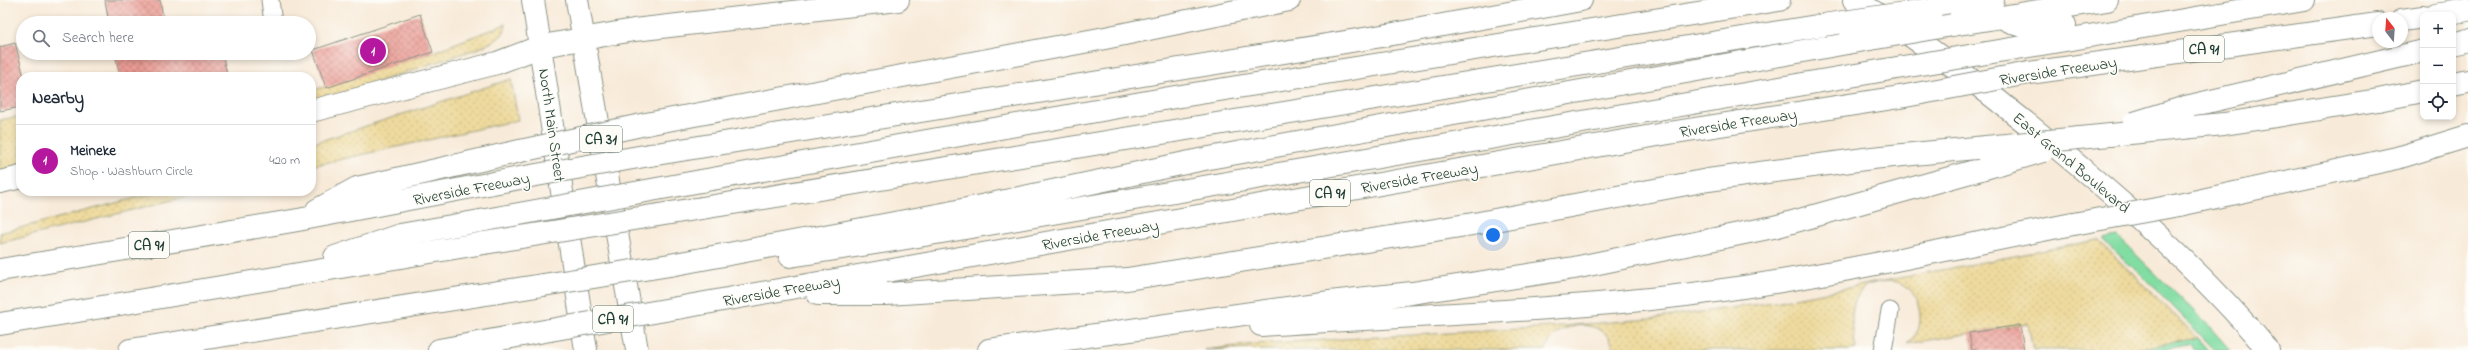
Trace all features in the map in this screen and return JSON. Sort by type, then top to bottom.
[{"type":"main road","name":"North Main Street","points":[[534,0],[586,350]]},
{"type":"main road","points":[[577,0],[584,39]]},
{"type":"main road","points":[[316,110],[497,63],[542,46],[634,30],[898,0]]},
{"type":"main road","points":[[298,220],[357,188],[520,151],[646,124],[1097,39],[1289,0]]},
{"type":"main road","name":"Riverside Freeway","points":[[0,270],[298,220],[650,155],[1382,36],[1580,0]]},
{"type":"main road","points":[[276,277],[400,235],[480,220],[1167,98],[1779,0]]},
{"type":"main road","name":"East Grand Boulevard","points":[[1854,0],[1962,71],[2090,174],[2167,245],[2231,309],[2268,350]]},
{"type":"main road","points":[[0,324],[276,277],[1518,75],[1928,3],[1997,8],[2107,0]]},
{"type":"main road","points":[[1997,8],[2024,27],[2039,30],[2207,0]]},
{"type":"main road","points":[[764,248],[783,254],[803,255],[2304,0]]},
{"type":"main road","points":[[130,350],[670,265],[764,248],[948,213],[1209,158],[1847,42],[1952,25],[1997,8]]},
{"type":"main road","points":[[2455,12],[2468,10]]},
{"type":"main road","points":[[2408,19],[2420,17]]},
{"type":"main road","name":"Riverside Freeway","points":[[438,350],[1669,133],[1900,97],[2029,73],[2372,25]]},
{"type":"main road","name":"CA 31","points":[[584,39],[637,350]]},
{"type":"main road","points":[[2456,43],[2468,40]]},
{"type":"main road","points":[[989,350],[1330,302],[1412,293],[1574,268],[1778,226],[1985,168],[2186,107],[2420,52]]},
{"type":"main road","points":[[2456,83],[2468,81]]},
{"type":"main road","points":[[761,294],[887,294],[1127,279],[1479,223],[1708,180],[1872,158],[2224,124],[2378,100],[2420,92]]},
{"type":"main road","points":[[1092,335],[1577,306],[1702,293],[1833,271],[2179,205],[2397,158],[2468,136]]},
{"type":"main road","points":[[0,182],[16,178]]},
{"type":"street","points":[[270,0],[272,16]]},
{"type":"street","points":[[1883,350],[1890,311]]},
{"type":"green space","points":[[2118,237],[2208,325],[2230,350],[2215,350],[2158,291],[2103,240]]},
{"type":"green space","points":[[2198,338],[2209,350],[2195,350],[2193,344],[2157,350],[2129,350]]},
{"type":"sand","points":[[506,24],[501,36],[482,47],[316,102],[316,89],[433,52]]},
{"type":"sand","points":[[511,79],[518,120],[316,165],[316,142]]},
{"type":"sand","points":[[16,117],[16,178],[0,182],[0,120]]},
{"type":"sand","points":[[143,196],[189,196],[0,243],[0,233]]},
{"type":"sand","points":[[2098,240],[2198,338],[2129,350],[2033,350],[2028,323],[1907,344],[1916,334],[1919,326],[1920,311],[1918,304],[1907,286],[1901,283],[1888,281],[1867,285],[1856,299],[1853,306],[1852,323],[1856,349],[1850,350],[1615,350],[1606,334],[1590,326],[1581,325],[1563,330],[1555,335],[1550,341],[1546,350],[1260,350],[1252,348],[1204,350],[1254,344],[1537,328],[1650,319],[1774,302]]},
{"type":"building","points":[[105,0],[160,0],[163,16],[108,16]]},
{"type":"building","points":[[420,14],[433,52],[326,88],[316,59],[316,49]]},
{"type":"building","points":[[15,43],[16,60],[20,60],[23,72],[16,72],[16,108],[0,111],[0,47]]},
{"type":"building","points":[[116,60],[224,60],[226,72],[119,72]]},
{"type":"building","points":[[2020,325],[2024,350],[1972,350],[1969,333]]},
{"type":"place","name":"Meineke","points":[[373,51]]}]
